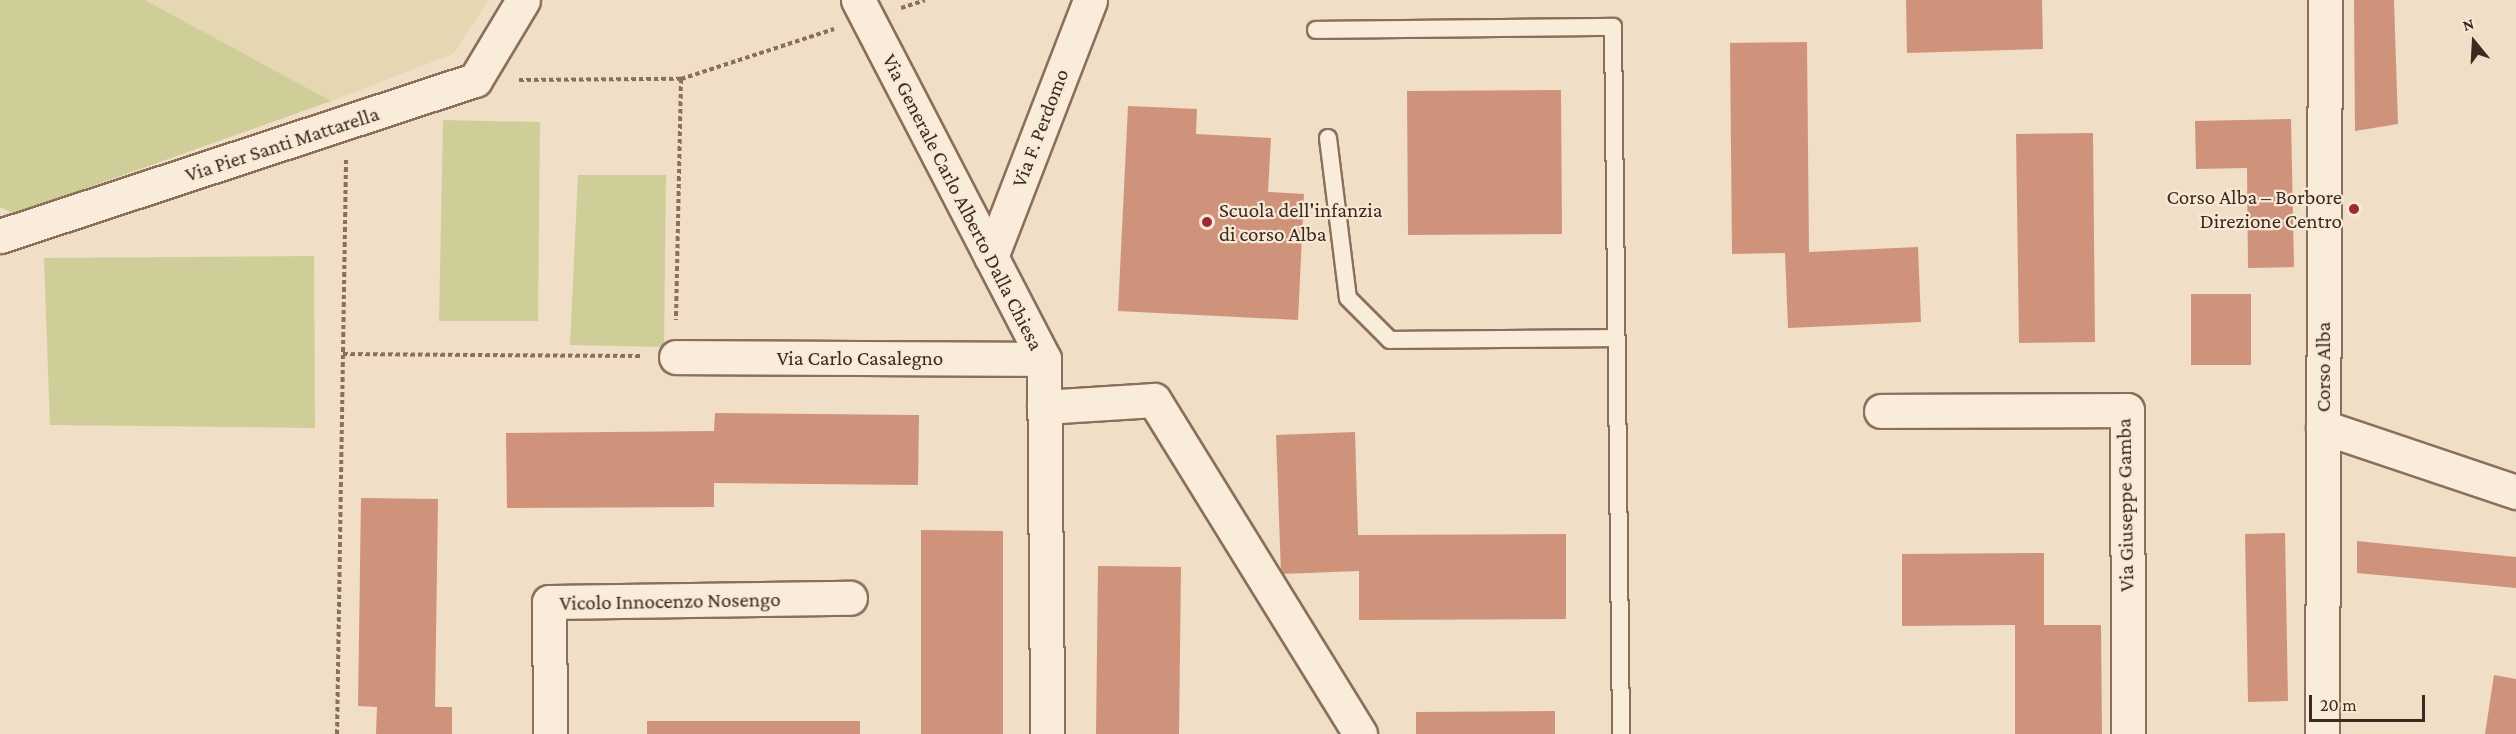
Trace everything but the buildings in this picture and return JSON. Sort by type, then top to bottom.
[{"type":"street","points":[[475,80],[522,0]]},
{"type":"street","name":"Via F. Perdomo","points":[[991,257],[1090,0]]},
{"type":"street","name":"Corso Alba","points":[[2322,734],[2325,0]]},
{"type":"street","name":"Via Generale Carlo Alberto Dalla Chiesa","points":[[863,9],[1044,359],[1047,734]]},
{"type":"street","name":"Via Pier Santi Mattarella","points":[[0,236],[475,80]]},
{"type":"street","name":"Via Carlo Casalegno","points":[[676,357],[1044,359]]},
{"type":"street","points":[[1044,407],[1154,400],[1360,734]]},
{"type":"street","name":"Via Giuseppe Gamba","points":[[1881,411],[2127,410],[2128,734]]},
{"type":"street","points":[[2323,427],[2516,492]]},
{"type":"street","name":"Vicolo Innocenzo Nosengo","points":[[550,734],[549,602],[849,598]]},
{"type":"lane","points":[[1317,30],[1613,27],[1621,734]]},
{"type":"lane","points":[[1328,138],[1348,298],[1390,340],[1616,338]]},
{"type":"path","points":[[904,0],[907,6]]},
{"type":"path","points":[[475,80],[681,79],[863,9],[907,6],[925,0]]},
{"type":"path","points":[[343,354],[676,357],[681,79]]},
{"type":"path","points":[[337,734],[346,123]]},
{"type":"shaded area","points":[[0,0],[145,0],[331,101],[14,214],[0,207]]},
{"type":"shaded area","points":[[145,0],[489,0],[453,54],[331,101]]},
{"type":"shaded area","points":[[443,120],[540,122],[538,321],[439,321]]},
{"type":"shaded area","points":[[578,175],[666,175],[664,347],[570,345]]},
{"type":"shaded area","points":[[314,256],[315,428],[50,425],[44,258]]},
{"type":"place","name":"Corso Alba – Borbore Direzione Centro","points":[[2354,209]]},
{"type":"place","name":"Scuola dell'infanzia di corso Alba","points":[[1207,222]]}]
